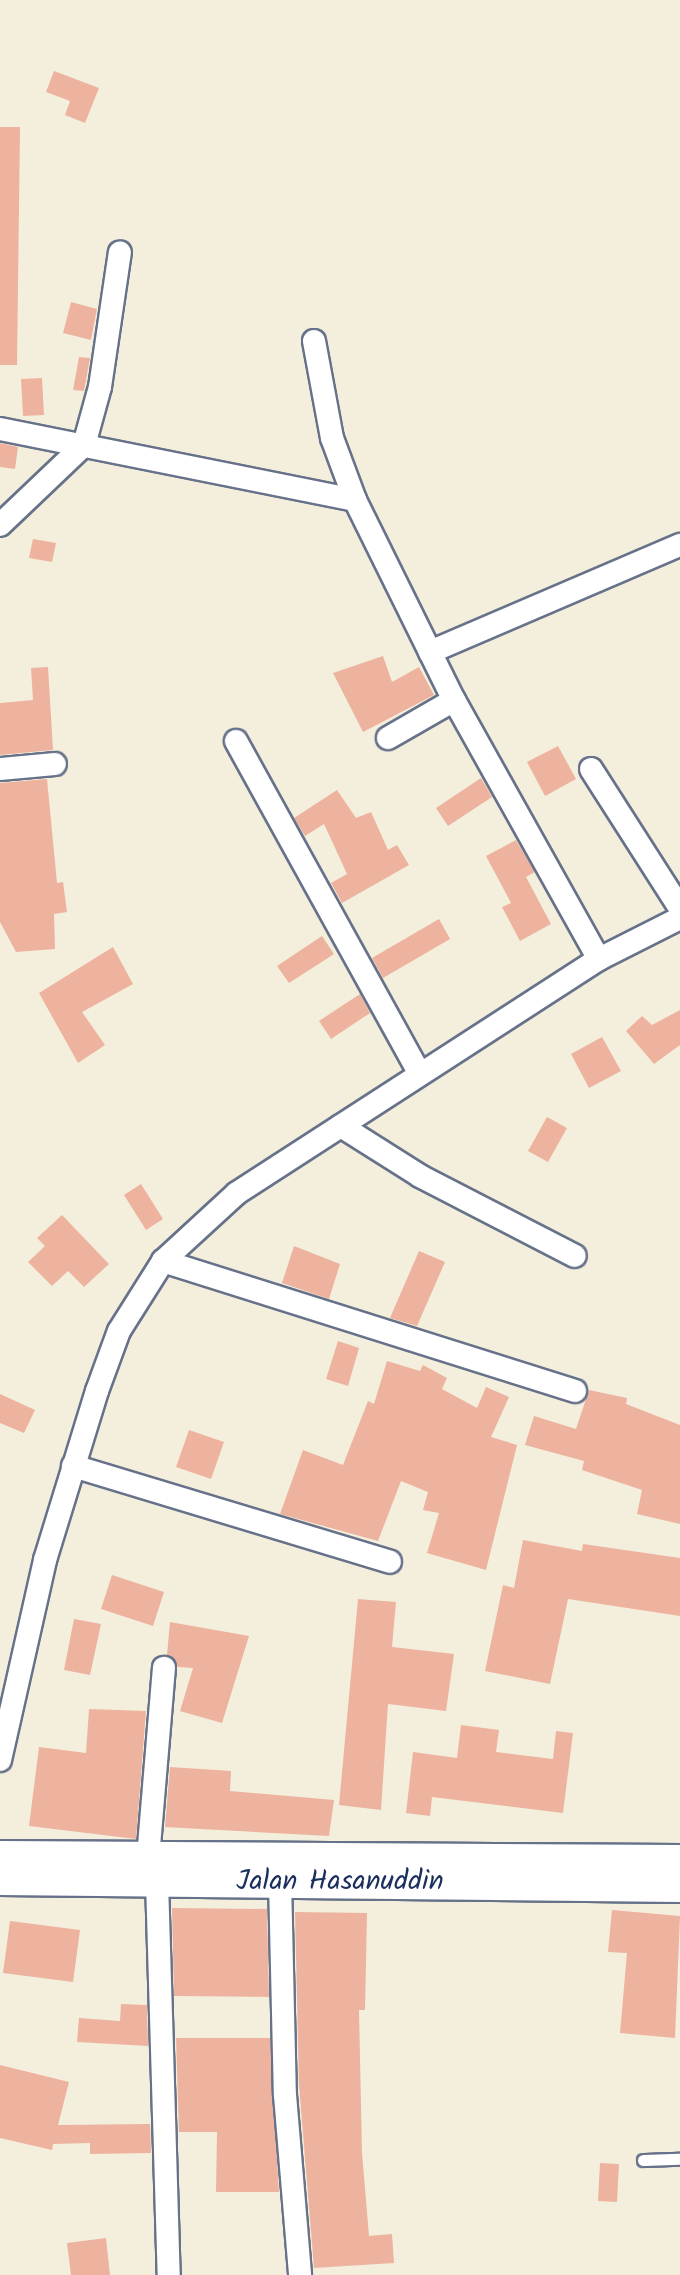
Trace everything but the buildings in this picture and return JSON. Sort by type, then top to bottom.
[{"type":"street","points":[[0,525],[84,445],[100,387],[120,252]]},
{"type":"street","points":[[314,341],[332,438],[355,500],[454,700],[599,959]]},
{"type":"street","points":[[0,429],[355,500]]},
{"type":"street","points":[[430,652],[680,545]]},
{"type":"street","points":[[388,738],[454,700]]},
{"type":"street","points":[[236,741],[420,1074]]},
{"type":"street","points":[[0,769],[55,764]]},
{"type":"street","points":[[591,769],[680,908]]},
{"type":"street","points":[[0,1760],[45,1560],[73,1466],[119,1331],[163,1261],[237,1193],[599,959],[680,918]]},
{"type":"street","points":[[341,1126],[420,1176],[575,1256]]},
{"type":"street","points":[[163,1261],[575,1391]]},
{"type":"street","points":[[73,1466],[390,1562]]},
{"type":"street","points":[[164,1668],[152,1870],[169,2275]]},
{"type":"street","name":"Jalan Hasanuddin","points":[[0,1857],[280,1880],[563,1871],[680,1861]]},
{"type":"street","name":"Jalan Hasanuddin","points":[[0,1879],[152,1870],[563,1871],[680,1886]]},
{"type":"street","points":[[280,1880],[285,2095],[300,2275]]},
{"type":"lane","points":[[643,2160],[680,2159]]}]
